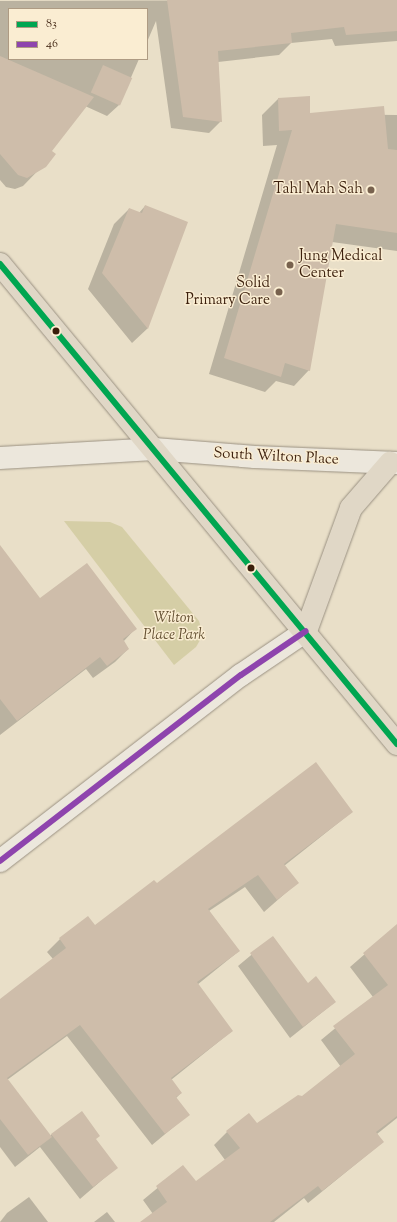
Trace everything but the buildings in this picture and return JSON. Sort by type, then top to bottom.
[{"type":"main road","points":[[0,264],[306,630],[397,744]]},
{"type":"main road","name":"South Wilton Place","points":[[0,458],[154,450],[394,463]]},
{"type":"main road","points":[[0,861],[241,675],[306,630],[351,508],[394,463]]},
{"type":"green space","name":"Wilton Place Park","points":[[64,521],[110,522],[122,527],[199,621],[203,635],[196,647],[174,665]]},
{"type":"transit line","name":"83","points":[[0,264],[397,744]]},
{"type":"transit line","name":"46","points":[[0,861],[241,675],[306,631]]},
{"type":"place","name":"Tahl Mah Sah","points":[[371,190]]},
{"type":"place","name":"Jung Medical Center","points":[[290,265]]},
{"type":"place","name":"Solid Primary Care","points":[[279,292]]}]
